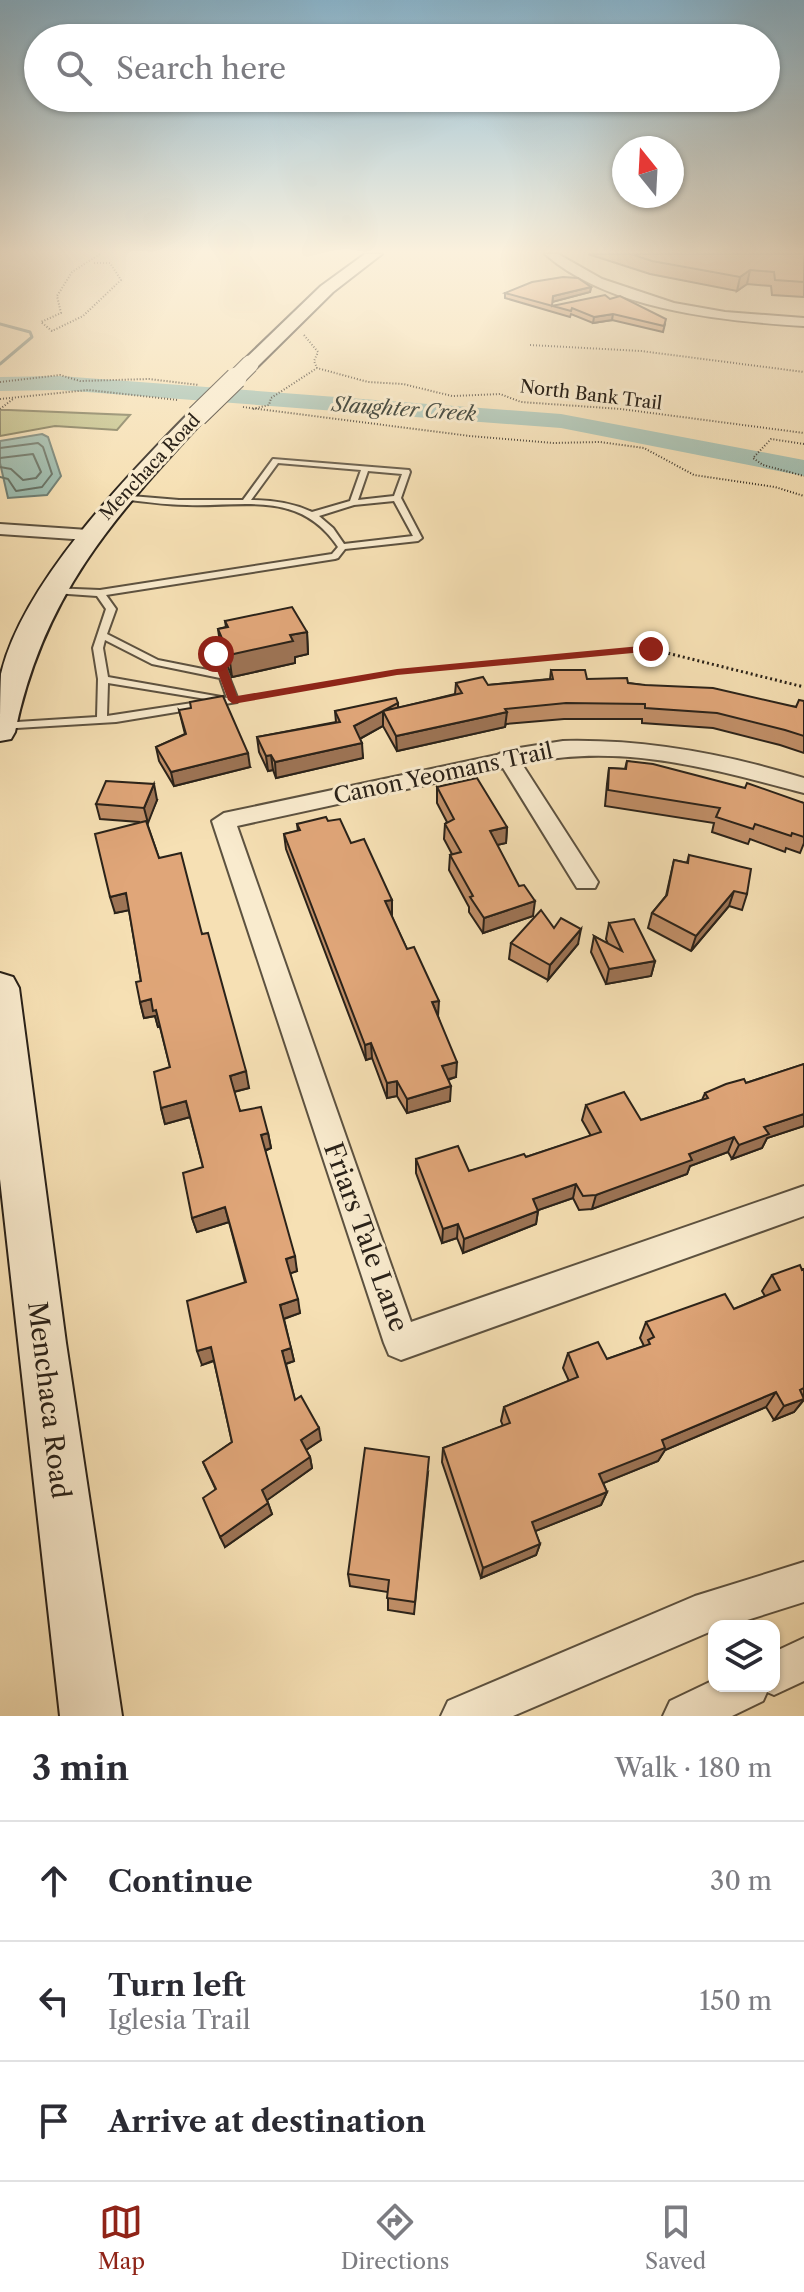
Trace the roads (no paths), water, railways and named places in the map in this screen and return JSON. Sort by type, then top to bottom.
[{"type":"main road","name":"Menchaca Road","points":[[0,729],[22,653],[51,590],[88,535],[188,408],[250,364],[279,334]]},
{"type":"main road","name":"Menchaca Road","points":[[0,992],[39,1328],[91,1716]]},
{"type":"street","points":[[0,529],[88,535]]},
{"type":"street","name":"Canon Yeomans Trail","points":[[224,821],[507,757],[563,748],[650,749],[710,758],[804,786]]},
{"type":"street","points":[[507,757],[586,882]]},
{"type":"street","name":"Friars Tale Lane","points":[[224,821],[401,1343],[804,1201]]},
{"type":"street","points":[[463,1716],[695,1616],[804,1582]]},
{"type":"street","points":[[780,1671],[804,1659]]},
{"type":"street","points":[[685,1716],[735,1692]]},
{"type":"lane","points":[[51,590],[100,593],[335,556],[342,547],[418,538],[397,498],[406,472],[276,461],[247,500]]},
{"type":"lane","points":[[353,503],[365,468]]},
{"type":"lane","points":[[119,497],[197,504],[247,500],[282,505],[312,515],[332,529],[342,547]]},
{"type":"lane","points":[[312,515],[353,503],[397,498]]},
{"type":"lane","points":[[100,593],[111,609],[98,648],[103,679],[102,720]]},
{"type":"lane","points":[[102,635],[155,662],[224,676]]},
{"type":"lane","points":[[216,654],[233,700]]},
{"type":"lane","points":[[103,679],[233,700]]},
{"type":"lane","points":[[0,729],[102,720],[233,700]]},
{"type":"water","points":[[42,434],[48,437],[61,476],[47,495],[8,498],[0,463],[0,441]]},
{"type":"waterway","points":[[0,364],[32,337],[31,334]]},
{"type":"waterway","name":"Slaughter Creek","points":[[0,384],[60,383],[561,421],[804,468]]}]
